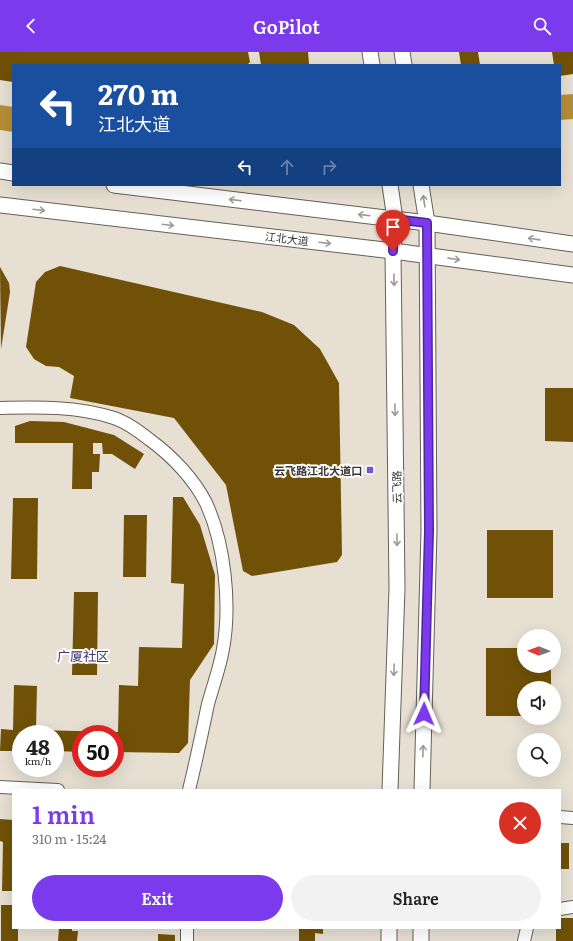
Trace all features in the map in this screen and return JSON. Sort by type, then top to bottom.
[{"type":"main road","points":[[370,52],[372,64]]},
{"type":"main road","points":[[402,52],[404,64]]},
{"type":"main road","points":[[0,171],[12,173]]},
{"type":"main road","points":[[122,186],[427,223],[573,244]]},
{"type":"main road","name":"云飞路","points":[[390,186],[394,219],[393,251],[397,588],[390,789]]},
{"type":"main road","points":[[422,186],[427,223],[429,531],[422,789]]},
{"type":"main road","name":"江北大道","points":[[0,205],[393,251],[573,275]]},
{"type":"main road","points":[[389,929],[389,941]]},
{"type":"main road","points":[[421,929],[421,941]]},
{"type":"street","points":[[0,408],[45,407],[88,412],[116,418],[144,435],[164,450],[179,466],[205,502],[214,524],[222,556],[226,598],[225,623],[223,648],[208,704],[189,789]]},
{"type":"street","points":[[0,787],[39,789]]},
{"type":"street","points":[[561,817],[573,818]]},
{"type":"street","points":[[561,910],[573,907]]},
{"type":"street","points":[[187,929],[187,941]]},
{"type":"street","points":[[524,941],[527,929]]},
{"type":"shaded area","points":[[573,94],[573,119],[561,120],[561,95]]},
{"type":"shaded area","points":[[0,105],[12,107],[12,132],[0,130]]},
{"type":"building","points":[[0,52],[248,52],[250,62],[248,64],[12,64],[12,82],[0,80]]},
{"type":"building","points":[[259,52],[308,52],[309,64],[261,64]]},
{"type":"building","points":[[459,52],[478,52],[480,64],[461,64]]},
{"type":"building","points":[[552,52],[573,52],[573,74],[561,76],[561,64],[554,64]]},
{"type":"building","points":[[60,266],[262,312],[294,325],[320,349],[339,383],[342,555],[337,562],[252,576],[243,571],[226,485],[174,418],[70,398],[74,376],[59,367],[46,366],[34,359],[26,347],[36,282],[45,272]]},
{"type":"building","points":[[0,267],[9,283],[10,292],[1,349]]},
{"type":"building","points":[[545,388],[573,388],[573,442],[545,441]]},
{"type":"building","points":[[30,421],[64,422],[114,435],[144,454],[135,469],[112,454],[103,454],[102,443],[93,443],[93,454],[100,454],[99,472],[92,472],[92,489],[72,489],[73,443],[15,443],[15,426]]},
{"type":"building","points":[[173,497],[183,497],[200,525],[215,575],[214,644],[190,680],[188,743],[179,753],[124,752],[124,725],[118,725],[119,685],[138,686],[139,647],[182,648],[184,584],[171,583]]},
{"type":"building","points":[[13,498],[38,498],[37,579],[11,579]]},
{"type":"building","points":[[124,515],[147,515],[146,577],[123,577]]},
{"type":"building","points":[[487,530],[553,530],[553,598],[487,598]]},
{"type":"building","points":[[74,592],[98,592],[97,675],[72,675]]},
{"type":"building","points":[[486,648],[517,648],[517,673],[551,673],[551,681],[517,681],[517,716],[486,716]]},
{"type":"building","points":[[14,685],[37,686],[36,725],[13,725]]},
{"type":"building","points":[[1,729],[12,730],[12,751],[0,751]]},
{"type":"building","points":[[64,731],[72,731],[72,752],[64,751]]},
{"type":"building","points":[[0,819],[12,820],[12,891],[2,891],[3,842],[0,841]]},
{"type":"building","points":[[561,843],[569,843],[569,869],[561,869]]},
{"type":"building","points":[[1,905],[12,905],[12,929],[18,929],[18,941],[1,941]]},
{"type":"building","points":[[561,918],[573,918],[573,941],[556,941],[556,929],[561,929]]},
{"type":"building","points":[[59,929],[72,929],[72,931],[78,931],[77,941],[58,941]]},
{"type":"building","points":[[299,929],[323,929],[323,934],[315,933],[315,941],[299,941]]},
{"type":"building","points":[[158,934],[175,935],[175,941],[158,941]]},
{"type":"place","name":"云飞路江北大道口","points":[[370,470]]},
{"type":"district","name":"广厦社区","points":[[83,655]]},
{"type":"route","points":[[393,251],[394,219],[427,223],[429,531],[424,714]]}]
